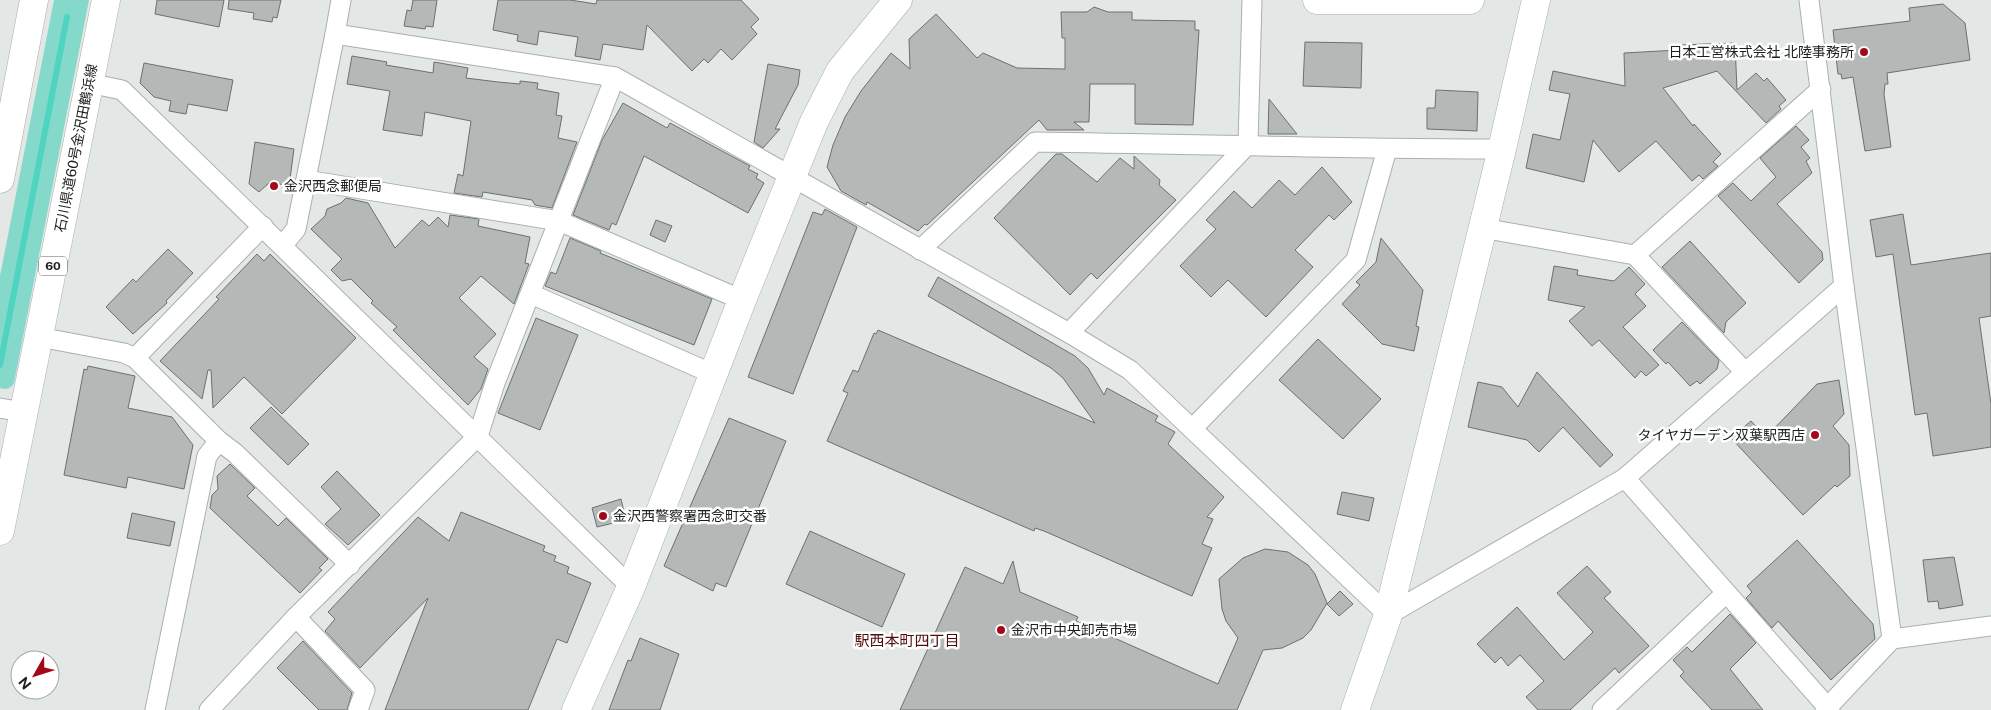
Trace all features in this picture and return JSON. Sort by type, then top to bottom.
[{"type":"street","points":[[0,179],[34,0]]},
{"type":"street","name":"石川県道60号金沢田鶴浜線","points":[[0,531],[12,410],[39,337],[106,0]]},
{"type":"street","points":[[283,245],[296,229],[341,0]]},
{"type":"street","points":[[576,710],[631,587],[742,300],[814,122],[840,71],[898,0]]},
{"type":"street","points":[[1069,333],[1248,144],[1252,0]]},
{"type":"street","points":[[1317,0],[1470,0]]},
{"type":"street","points":[[1355,710],[1388,615],[1502,149],[1536,0]]},
{"type":"street","points":[[1809,0],[1844,286],[1892,638]]},
{"type":"street","points":[[335,34],[615,77],[1069,333],[1130,370],[1388,615]]},
{"type":"street","points":[[209,710],[296,617],[478,436],[495,383],[615,77]]},
{"type":"street","points":[[89,83],[122,90],[283,245],[631,587]]},
{"type":"street","points":[[1635,254],[1821,89]]},
{"type":"street","points":[[920,250],[1035,142],[1248,144],[1387,149],[1502,149]]},
{"type":"street","points":[[1192,429],[1356,260],[1387,149]]},
{"type":"street","points":[[306,180],[559,221],[742,300]]},
{"type":"street","points":[[135,358],[263,226]]},
{"type":"street","points":[[1482,228],[1635,254],[1745,372]]},
{"type":"street","points":[[1388,615],[1624,478],[1844,286]]},
{"type":"street","points":[[531,294],[713,374]]},
{"type":"street","points":[[39,337],[124,352],[135,358],[219,441],[235,453],[350,565]]},
{"type":"street","points":[[156,710],[207,456],[219,441]]},
{"type":"street","points":[[1624,478],[1827,709],[1892,638],[1991,626]]},
{"type":"street","points":[[1602,710],[1726,593]]},
{"type":"street","points":[[296,617],[365,690],[358,710]]},
{"type":"green space","points":[[54,0],[89,0],[14,383],[10,388],[5,389],[0,388],[0,276]]},
{"type":"building","points":[[157,0],[224,0],[219,27],[155,14]]},
{"type":"building","points":[[229,0],[281,0],[277,18],[273,17],[272,22],[253,19],[254,13],[228,9]]},
{"type":"building","points":[[413,0],[437,0],[433,27],[426,26],[425,29],[404,26],[407,10],[411,11]]},
{"type":"building","points":[[498,0],[570,0],[596,4],[597,0],[741,0],[759,19],[751,27],[757,34],[732,60],[721,49],[708,63],[704,59],[692,71],[647,25],[643,50],[603,44],[600,60],[575,56],[578,37],[539,31],[537,45],[517,41],[518,35],[493,30]]},
{"type":"building","points":[[1943,4],[1965,23],[1970,60],[1887,73],[1888,84],[1885,84],[1884,94],[1891,147],[1865,151],[1853,77],[1842,79],[1841,74],[1838,74],[1833,30],[1910,21],[1909,8]]},
{"type":"building","points":[[1094,7],[1108,12],[1132,12],[1132,20],[1195,21],[1195,30],[1199,30],[1193,125],[1135,124],[1135,84],[1090,84],[1089,122],[1074,122],[1084,130],[1047,130],[1039,120],[927,225],[925,224],[918,231],[867,202],[866,205],[841,191],[827,167],[833,145],[845,117],[861,91],[891,53],[910,69],[909,39],[936,14],[977,58],[983,53],[1017,68],[1065,69],[1065,38],[1062,38],[1061,12],[1087,12]]},
{"type":"building","points":[[1305,42],[1362,43],[1361,88],[1303,86]]},
{"type":"building","points":[[1735,43],[1737,90],[1756,73],[1764,81],[1767,78],[1786,100],[1779,106],[1781,109],[1766,123],[1717,71],[1663,88],[1693,126],[1694,124],[1721,154],[1713,162],[1718,166],[1703,179],[1699,175],[1692,181],[1656,141],[1619,172],[1593,140],[1584,182],[1526,168],[1533,134],[1560,140],[1570,94],[1549,90],[1553,71],[1625,86],[1624,53],[1679,50],[1679,45]]},
{"type":"building","points":[[352,56],[387,62],[386,65],[433,73],[434,62],[468,68],[466,78],[520,84],[520,81],[538,83],[537,89],[559,93],[556,115],[562,116],[558,138],[577,142],[552,208],[535,205],[532,200],[483,192],[482,197],[454,193],[458,174],[463,176],[471,121],[425,112],[422,136],[383,130],[390,91],[347,84]]},
{"type":"building","points":[[144,63],[233,80],[227,111],[188,104],[186,114],[169,111],[171,101],[154,97],[140,83]]},
{"type":"building","points":[[768,64],[800,70],[798,85],[775,129],[780,129],[763,148],[754,142]]},
{"type":"building","points":[[1436,90],[1478,92],[1477,131],[1427,129],[1427,108],[1435,108]]},
{"type":"building","points":[[1269,99],[1297,134],[1268,134]]},
{"type":"building","points":[[623,103],[667,128],[670,123],[750,166],[748,169],[758,174],[756,178],[764,183],[748,213],[644,156],[616,225],[612,223],[609,230],[573,215],[602,140]]},
{"type":"building","points":[[1796,126],[1809,140],[1801,147],[1810,158],[1806,161],[1812,173],[1777,204],[1822,252],[1823,260],[1799,283],[1718,196],[1733,183],[1751,201],[1776,177],[1760,158]]},
{"type":"building","points":[[255,142],[294,149],[289,186],[270,182],[259,192],[249,184]]},
{"type":"building","points":[[1056,154],[1062,154],[1097,182],[1120,158],[1134,169],[1134,156],[1160,180],[1159,185],[1176,200],[1097,279],[1091,273],[1070,295],[994,218]]},
{"type":"building","points":[[1322,167],[1352,202],[1334,220],[1329,215],[1295,250],[1313,267],[1266,317],[1228,280],[1211,297],[1180,266],[1216,229],[1206,220],[1234,191],[1252,208],[1279,180],[1295,195]]},
{"type":"building","points":[[346,198],[368,203],[395,248],[422,220],[429,226],[438,217],[448,227],[450,215],[479,219],[478,226],[530,237],[525,263],[529,264],[514,304],[481,276],[459,298],[496,334],[474,357],[488,369],[481,389],[468,405],[393,330],[397,327],[371,303],[373,301],[351,279],[342,281],[331,270],[342,259],[311,229],[325,216],[327,209],[341,203]]},
{"type":"building","points":[[825,209],[857,227],[793,394],[748,377],[813,212],[822,215]]},
{"type":"building","points":[[1903,214],[1911,265],[1991,253],[1991,316],[1979,318],[1991,404],[1991,447],[1933,456],[1927,413],[1915,415],[1893,254],[1876,257],[1870,220]]},
{"type":"building","points":[[656,220],[672,226],[665,242],[650,235]]},
{"type":"building","points":[[570,238],[601,251],[600,253],[712,299],[694,345],[545,286],[551,272],[556,274]]},
{"type":"building","points":[[1381,238],[1423,290],[1416,326],[1419,327],[1414,351],[1382,344],[1342,304],[1360,285],[1356,282],[1376,262]]},
{"type":"building","points":[[1690,241],[1746,303],[1726,322],[1724,333],[1662,267]]},
{"type":"building","points":[[168,249],[193,273],[166,301],[167,303],[133,334],[106,307],[133,279],[136,282]]},
{"type":"building","points":[[257,254],[264,261],[270,254],[356,338],[282,414],[244,377],[213,408],[211,370],[208,370],[202,399],[160,361],[219,299],[216,297]]},
{"type":"building","points":[[1554,266],[1578,270],[1577,275],[1614,281],[1629,267],[1645,284],[1635,294],[1646,306],[1623,327],[1659,365],[1646,376],[1641,371],[1635,378],[1599,340],[1592,346],[1569,321],[1585,307],[1548,300]]},
{"type":"building","points":[[938,277],[1075,356],[1088,368],[1104,395],[1107,388],[1158,416],[1155,421],[1175,432],[1168,444],[1224,497],[1207,517],[1213,519],[1202,544],[1212,548],[1192,596],[1044,531],[1035,528],[1034,531],[827,441],[848,393],[843,391],[853,370],[858,372],[874,333],[876,334],[878,330],[1095,423],[1063,378],[1051,368],[928,296]]},
{"type":"building","points":[[536,318],[578,335],[540,430],[498,413]]},
{"type":"building","points":[[1682,322],[1719,360],[1717,369],[1700,384],[1697,381],[1690,386],[1668,362],[1666,364],[1653,350]]},
{"type":"building","points":[[1318,339],[1381,399],[1343,439],[1279,380]]},
{"type":"building","points":[[88,366],[135,376],[128,408],[172,417],[193,445],[184,489],[128,477],[126,488],[64,475],[84,369],[87,370]]},
{"type":"building","points":[[1537,372],[1613,455],[1600,467],[1563,427],[1539,452],[1527,440],[1468,427],[1478,382],[1502,387],[1518,407]]},
{"type":"building","points":[[1839,380],[1844,414],[1833,426],[1849,445],[1850,476],[1837,487],[1835,485],[1803,515],[1731,438],[1751,421],[1766,437],[1817,384]]},
{"type":"building","points":[[271,407],[309,444],[288,465],[250,428]]},
{"type":"building","points":[[729,418],[786,441],[726,587],[716,583],[713,591],[664,566]]},
{"type":"building","points":[[230,464],[255,488],[247,496],[278,526],[286,518],[328,559],[319,568],[322,570],[300,593],[210,508],[212,495],[218,489],[217,476]]},
{"type":"building","points":[[337,471],[380,515],[348,545],[325,524],[341,509],[321,487]]},
{"type":"building","points":[[1342,492],[1374,498],[1369,521],[1337,514]]},
{"type":"building","points":[[621,499],[626,520],[597,527],[592,508]]},
{"type":"building","points":[[461,512],[545,546],[543,551],[556,556],[554,561],[569,567],[567,573],[591,583],[567,643],[557,639],[528,710],[385,710],[428,598],[360,668],[325,631],[335,619],[328,612],[418,517],[449,541]]},
{"type":"building","points":[[132,513],[175,522],[170,546],[127,538]]},
{"type":"building","points":[[810,531],[905,574],[882,627],[786,584]]},
{"type":"building","points":[[1797,540],[1873,624],[1875,639],[1831,680],[1778,621],[1772,628],[1746,598],[1752,592],[1747,586]]},
{"type":"building","points":[[1265,549],[1288,552],[1308,565],[1315,574],[1327,603],[1311,630],[1303,638],[1282,648],[1263,650],[1237,710],[900,710],[965,567],[1003,584],[1013,561],[1020,592],[1078,617],[1076,621],[1218,684],[1238,638],[1226,621],[1222,609],[1219,579],[1243,558]]},
{"type":"building","points":[[1954,557],[1963,605],[1939,609],[1938,601],[1928,602],[1923,560]]},
{"type":"building","points":[[1587,566],[1611,592],[1604,598],[1649,646],[1619,673],[1615,668],[1570,710],[1538,710],[1526,697],[1544,681],[1520,655],[1508,666],[1501,657],[1495,663],[1477,644],[1517,607],[1564,660],[1593,632],[1557,593]]},
{"type":"building","points":[[1340,591],[1353,604],[1339,616],[1327,604]]},
{"type":"building","points":[[1730,614],[1756,643],[1730,669],[1763,710],[1712,710],[1680,676],[1684,672],[1673,660],[1687,647],[1692,652]]},
{"type":"building","points":[[640,638],[679,654],[660,710],[609,710],[628,660],[631,661]]},
{"type":"building","points":[[303,641],[352,693],[347,710],[319,710],[277,668]]},
{"type":"waterway","points":[[0,365],[67,17]]},
{"type":"place","name":"日本工営株式会社 北陸事務所","points":[[1864,52]]},
{"type":"place","name":"金沢西念郵便局","points":[[274,186]]},
{"type":"place","name":"タイヤガーデン双葉駅西店","points":[[1815,435]]},
{"type":"place","name":"金沢西警察署西念町交番","points":[[603,516]]},
{"type":"place","name":"金沢市中央卸売市場","points":[[1001,630]]},
{"type":"district","name":"駅西本町四丁目","points":[[907,641]]}]
